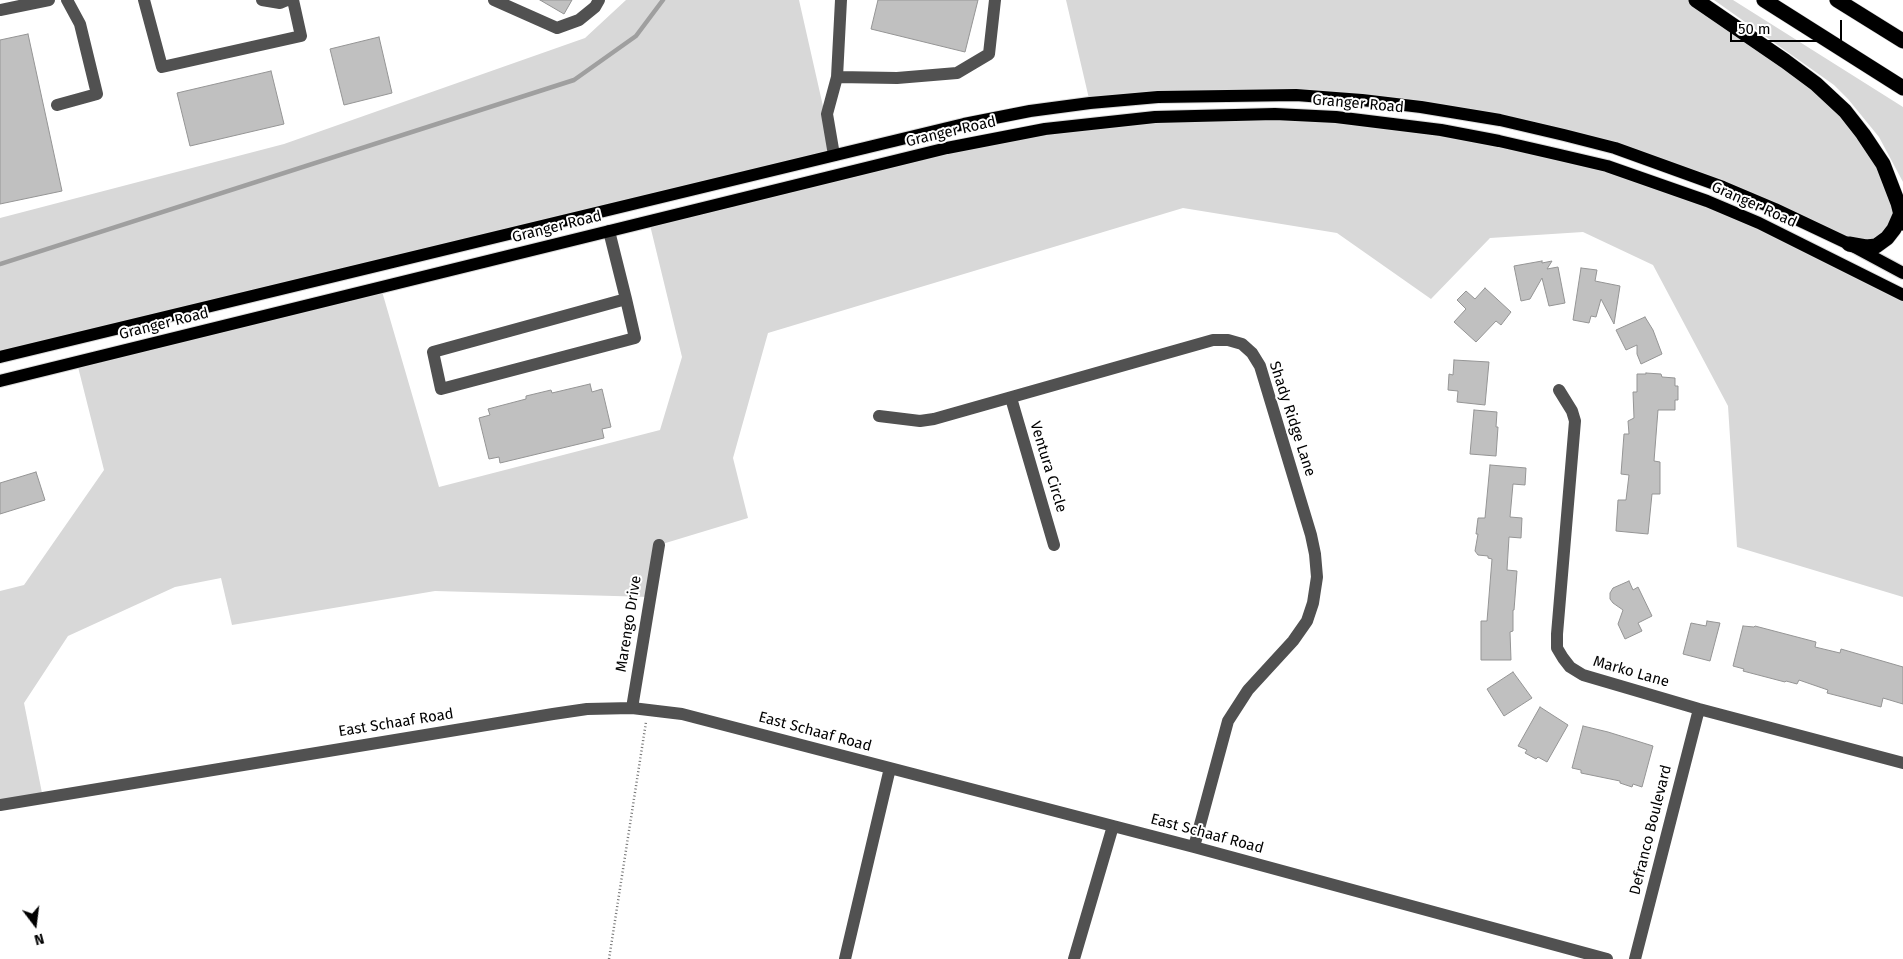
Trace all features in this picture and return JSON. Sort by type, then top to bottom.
[{"type":"highway","points":[[1696,0],[1816,84],[1845,111],[1883,164],[1902,218],[1887,238],[1876,246],[1866,247],[1849,244]]},
{"type":"highway","points":[[1764,0],[1903,88]]},
{"type":"highway","points":[[1838,0],[1903,41]]},
{"type":"main road","name":"Granger Road","points":[[0,357],[964,124],[1030,111],[1158,97],[1296,95],[1421,107],[1500,120],[1615,148],[1724,187],[1849,244],[1903,273]]},
{"type":"main road","name":"Granger Road","points":[[0,382],[840,174],[997,138],[1095,122],[1155,117],[1275,114],[1336,117],[1394,123],[1500,140],[1606,166],[1659,183],[1759,223],[1903,295]]},
{"type":"main road","points":[[834,155],[840,174]]},
{"type":"street","points":[[0,10],[49,0]]},
{"type":"street","points":[[57,105],[97,94],[80,24],[67,0]]},
{"type":"street","points":[[144,0],[162,67],[301,36],[293,0]]},
{"type":"street","points":[[262,0],[280,4],[287,0]]},
{"type":"street","points":[[494,0],[557,28],[579,20],[594,7],[598,0]]},
{"type":"street","points":[[834,155],[827,114],[837,77],[841,0]]},
{"type":"street","points":[[837,77],[897,78],[957,73],[989,54],[995,0]]},
{"type":"street","points":[[608,231],[626,300],[635,338],[441,390],[433,352],[626,300]]},
{"type":"street","name":"Shady Ridge Lane","points":[[879,416],[920,421],[1011,398],[1213,340],[1228,340],[1242,344],[1252,353],[1260,366],[1315,554],[1317,577],[1314,603],[1307,621],[1293,641],[1248,690],[1228,722],[1194,847]]},
{"type":"street","name":"Marko Lane","points":[[1559,390],[1572,411],[1575,421],[1557,648],[1570,667],[1582,675],[1699,709],[1903,763]]},
{"type":"street","name":"Ventura Circle","points":[[1011,398],[1054,545]]},
{"type":"street","name":"Marengo Drive","points":[[632,708],[658,545]]},
{"type":"street","name":"East Schaaf Road","points":[[0,806],[553,714],[587,709],[632,708],[682,714],[1194,847],[1607,959]]},
{"type":"street","name":"Defranco Boulevard","points":[[1635,959],[1699,709]]},
{"type":"street","points":[[845,959],[890,768]]},
{"type":"street","points":[[1074,959],[1113,826]]},
{"type":"path","points":[[610,959],[647,710]]},
{"type":"shaded area","points":[[626,0],[799,0],[834,155],[0,357],[0,218],[284,144],[585,38]]},
{"type":"shaded area","points":[[1066,0],[1696,0],[1845,111],[1898,203],[1894,229],[1866,247],[1775,209],[1564,135],[1362,100],[1090,103]]},
{"type":"shaded area","points":[[1714,0],[1733,0],[1903,107],[1903,182],[1879,137],[1834,85]]},
{"type":"shaded area","points":[[1155,117],[1394,123],[1659,183],[1903,295],[1903,597],[1737,547],[1728,406],[1653,265],[1583,232],[1490,238],[1431,299],[1337,233],[1183,208],[768,333],[733,458],[748,518],[659,545],[650,597],[435,591],[232,625],[221,578],[175,587],[68,636],[24,703],[43,798],[0,805],[0,591],[24,585],[104,470],[77,363],[381,288],[439,487],[660,430],[682,357],[649,221],[947,148]]},
{"type":"building","points":[[540,0],[572,0],[564,14]]},
{"type":"building","points":[[878,0],[978,0],[965,52],[871,29]]},
{"type":"building","points":[[28,34],[62,191],[0,204],[0,40]]},
{"type":"building","points":[[379,37],[392,93],[344,105],[330,49]]},
{"type":"building","points":[[271,71],[284,124],[190,146],[177,93]]},
{"type":"building","points":[[1542,261],[1542,263],[1552,261],[1547,269],[1558,267],[1565,303],[1549,306],[1542,278],[1530,299],[1521,301],[1514,266]]},
{"type":"building","points":[[1581,268],[1597,270],[1595,281],[1620,286],[1614,324],[1601,299],[1596,317],[1591,316],[1589,323],[1573,320]]},
{"type":"building","points":[[1485,288],[1511,312],[1501,325],[1496,321],[1476,342],[1454,322],[1466,309],[1457,300],[1466,291],[1475,299]]},
{"type":"building","points":[[1645,317],[1653,330],[1662,354],[1641,364],[1637,354],[1637,345],[1626,350],[1616,330]]},
{"type":"building","points":[[1454,360],[1489,362],[1485,405],[1457,402],[1458,391],[1448,390],[1449,374],[1453,375]]},
{"type":"building","points":[[1637,374],[1661,374],[1662,377],[1675,378],[1675,386],[1678,386],[1678,400],[1675,400],[1675,410],[1658,410],[1654,461],[1660,462],[1660,494],[1652,494],[1648,534],[1616,531],[1618,500],[1626,500],[1629,475],[1621,474],[1624,434],[1629,434],[1628,421],[1634,418],[1633,392],[1637,392]]},
{"type":"building","points":[[590,384],[592,392],[602,389],[611,427],[602,429],[604,438],[500,463],[499,457],[489,459],[479,418],[490,415],[488,409],[526,399],[526,396],[551,390],[552,393]]},
{"type":"building","points":[[1474,410],[1497,412],[1496,456],[1470,454]]},
{"type":"building","points":[[1490,465],[1526,468],[1525,485],[1513,484],[1510,517],[1522,518],[1521,538],[1509,537],[1507,570],[1517,571],[1513,631],[1510,632],[1511,660],[1481,660],[1481,621],[1487,621],[1492,559],[1488,558],[1488,556],[1478,555],[1475,551],[1478,518],[1485,518]]},
{"type":"building","points":[[36,472],[45,500],[0,514],[0,483]]},
{"type":"building","points":[[1629,581],[1633,590],[1638,587],[1652,616],[1638,623],[1642,631],[1625,639],[1618,624],[1623,610],[1613,603],[1610,599],[1610,593],[1613,588]]},
{"type":"building","points":[[1707,621],[1720,623],[1710,661],[1683,654],[1691,623],[1706,626]]},
{"type":"building","points":[[1743,626],[1755,626],[1816,642],[1815,647],[1840,653],[1841,649],[1903,667],[1903,704],[1883,698],[1881,707],[1827,693],[1828,690],[1799,680],[1797,684],[1743,671],[1744,669],[1733,666]]},
{"type":"building","points":[[1513,672],[1532,698],[1504,716],[1487,689]]},
{"type":"building","points":[[1540,707],[1568,725],[1547,762],[1525,753],[1527,750],[1518,746]]},
{"type":"building","points":[[1583,726],[1653,746],[1642,787],[1633,784],[1632,787],[1620,783],[1620,781],[1581,773],[1581,770],[1572,768]]},
{"type":"waterway","points":[[0,264],[574,80],[636,36],[663,0]]}]
